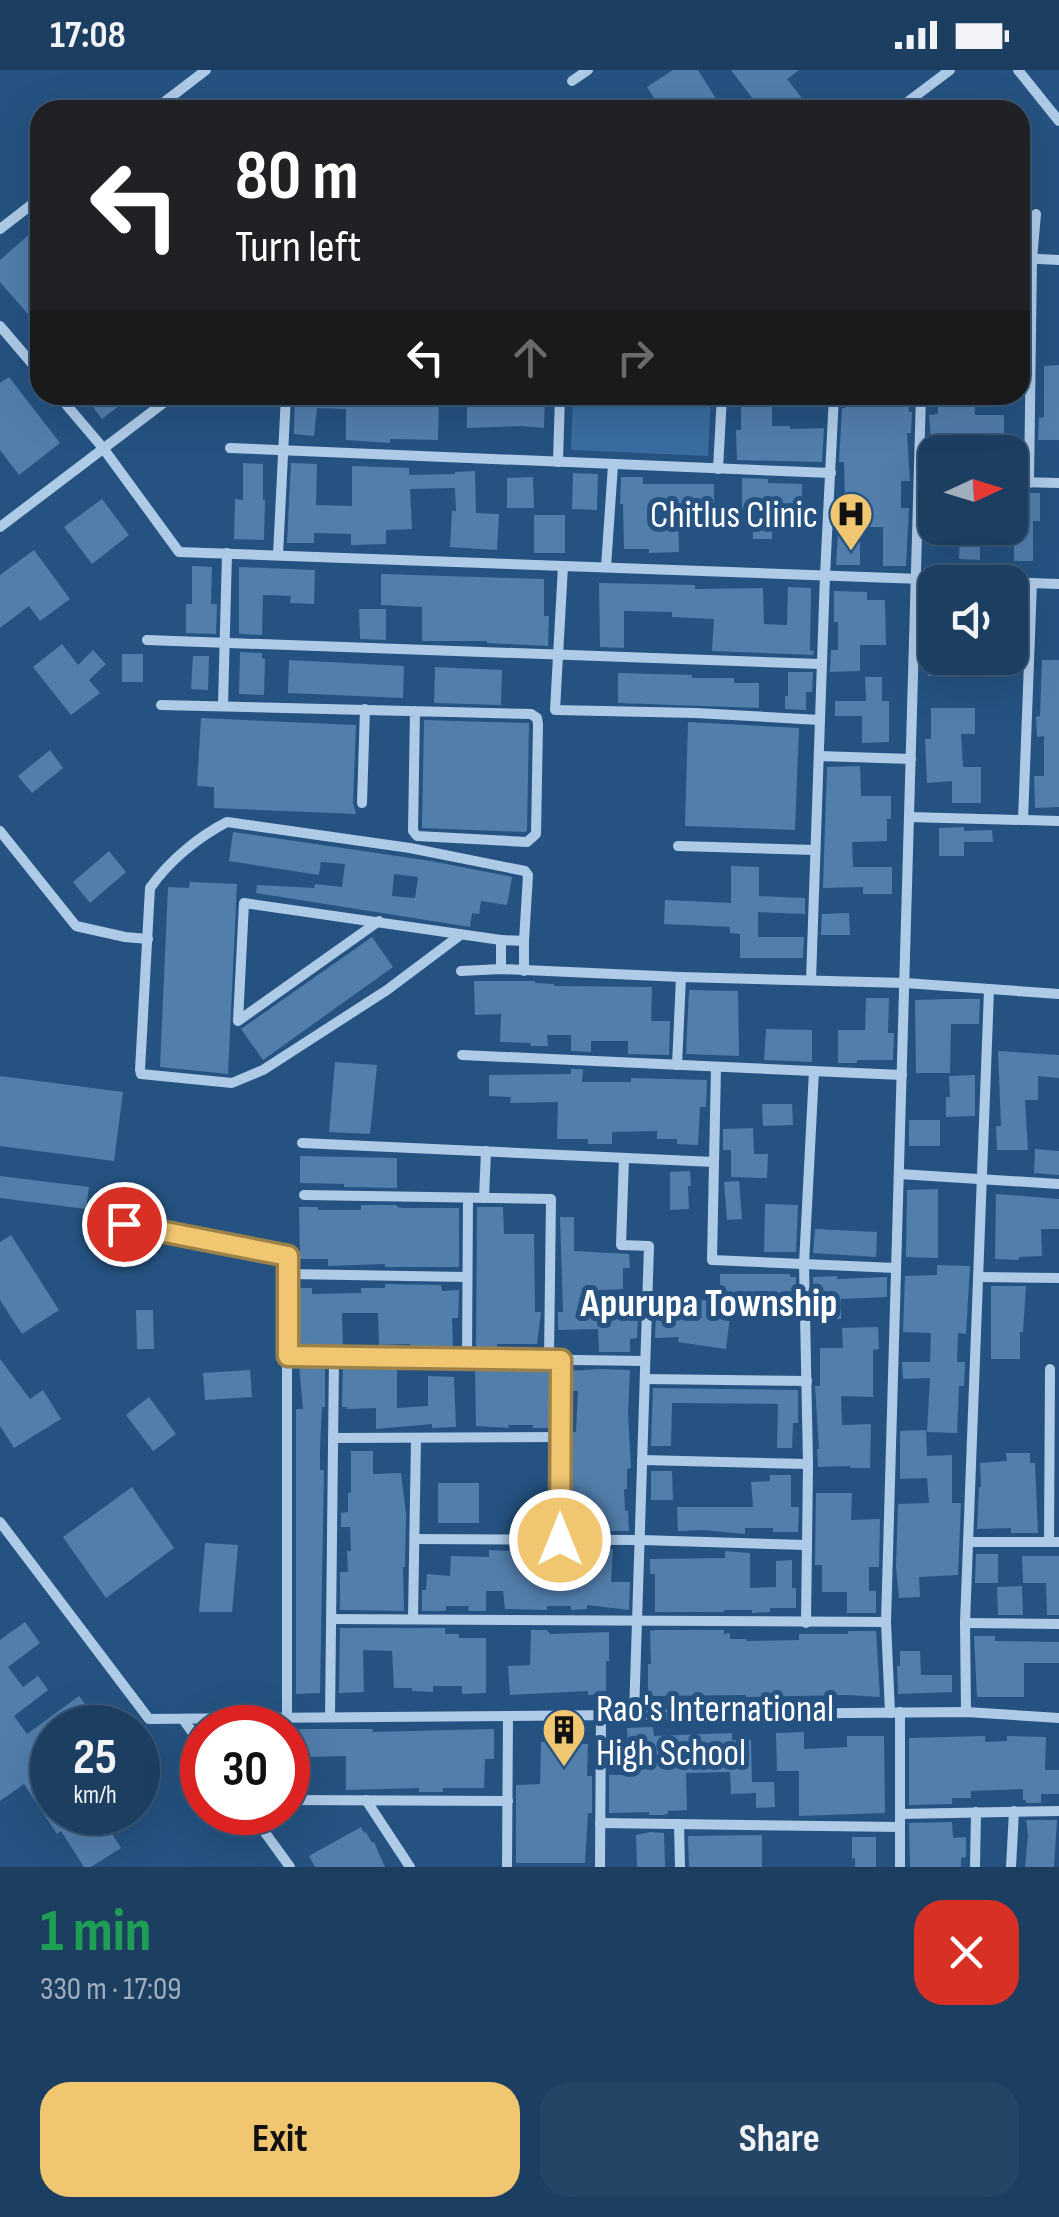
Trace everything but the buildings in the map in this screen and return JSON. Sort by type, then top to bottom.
[{"type":"street","points":[[167,100],[206,70]]},
{"type":"street","points":[[572,82],[588,70]]},
{"type":"street","points":[[911,100],[950,70]]},
{"type":"street","points":[[1018,70],[1059,121]]},
{"type":"street","points":[[0,229],[30,206]]},
{"type":"street","points":[[1030,241],[1036,214]]},
{"type":"street","points":[[1030,259],[1059,260]]},
{"type":"street","points":[[0,326],[30,361]]},
{"type":"street","points":[[66,405],[179,552],[1059,584]]},
{"type":"street","points":[[0,527],[161,405]]},
{"type":"street","points":[[278,556],[285,405]]},
{"type":"street","points":[[558,462],[560,405]]},
{"type":"street","points":[[718,469],[721,405]]},
{"type":"street","points":[[812,980],[824,575],[834,405]]},
{"type":"street","points":[[920,435],[921,405]]},
{"type":"street","points":[[1027,405],[1028,435]]},
{"type":"street","points":[[230,448],[831,473]]},
{"type":"street","points":[[606,567],[612,465]]},
{"type":"street","points":[[1028,482],[1059,482]]},
{"type":"street","points":[[900,1867],[895,1713],[886,1622],[918,514]]},
{"type":"street","points":[[223,705],[226,554]]},
{"type":"street","points":[[563,566],[555,710],[820,720]]},
{"type":"street","points":[[1023,820],[1032,583]]},
{"type":"street","points":[[148,640],[822,664]]},
{"type":"street","points":[[162,705],[223,705],[415,710],[531,714],[537,718],[534,838],[528,842],[417,836],[413,832],[415,710]]},
{"type":"street","points":[[362,803],[365,709]]},
{"type":"street","points":[[819,756],[911,759]]},
{"type":"street","points":[[909,817],[1059,821]]},
{"type":"street","points":[[459,936],[386,990],[263,1070],[232,1083],[142,1074],[140,1070],[150,888],[205,833],[226,822],[410,848],[525,871],[528,875],[524,970]]},
{"type":"street","points":[[0,831],[76,926],[148,939]]},
{"type":"street","points":[[678,846],[816,850]]},
{"type":"street","points":[[379,921],[238,1021],[244,903],[379,921],[459,936],[524,941]]},
{"type":"street","points":[[501,940],[501,969]]},
{"type":"street","points":[[461,970],[904,983],[1059,994]]},
{"type":"street","points":[[677,1065],[680,977]]},
{"type":"street","points":[[966,1712],[965,1623],[989,990]]},
{"type":"street","points":[[462,1056],[902,1075]]},
{"type":"street","points":[[716,1067],[712,1260],[896,1268]]},
{"type":"street","points":[[806,1623],[804,1264],[814,1071]]},
{"type":"street","points":[[302,1143],[714,1162]]},
{"type":"street","points":[[484,1198],[486,1152]]},
{"type":"street","points":[[624,1158],[620,1245],[649,1246],[634,1715]]},
{"type":"street","points":[[899,1174],[1059,1184]]},
{"type":"street","points":[[304,1195],[551,1199],[560,1540]]},
{"type":"street","points":[[467,1358],[468,1198]]},
{"type":"street","points":[[98,1220],[288,1256],[287,1705]]},
{"type":"street","points":[[288,1274],[467,1276]]},
{"type":"street","points":[[978,1276],[1059,1278]]},
{"type":"street","points":[[288,1356],[645,1361]]},
{"type":"street","points":[[330,1718],[334,1356]]},
{"type":"street","points":[[968,1542],[1054,1542],[1050,1369]]},
{"type":"street","points":[[644,1379],[806,1380]]},
{"type":"street","points":[[333,1438],[560,1437]]},
{"type":"street","points":[[413,1620],[416,1438]]},
{"type":"street","points":[[642,1460],[808,1464]]},
{"type":"street","points":[[1,1524],[149,1719],[180,1719]]},
{"type":"street","points":[[415,1539],[806,1545]]},
{"type":"street","points":[[331,1619],[886,1622]]},
{"type":"street","points":[[965,1623],[1059,1624]]},
{"type":"street","points":[[310,1718],[966,1712],[1059,1718]]},
{"type":"street","points":[[600,1867],[601,1715]]},
{"type":"street","points":[[507,1867],[508,1716]]},
{"type":"street","points":[[310,1800],[508,1800]]},
{"type":"street","points":[[366,1800],[410,1867]]},
{"type":"street","points":[[1011,1867],[1014,1810]]},
{"type":"street","points":[[600,1823],[900,1821],[976,1812],[1059,1811]]},
{"type":"street","points":[[976,1812],[976,1867]]},
{"type":"street","points":[[679,1824],[680,1867]]},
{"type":"street","points":[[266,1835],[290,1867]]},
{"type":"shaded area","points":[[573,405],[711,405],[708,456],[571,450]]},
{"type":"place","name":"Chitlus Clinic","points":[[851,552]]},
{"type":"place","name":"Rao's International High School","points":[[564,1768]]},
{"type":"district","name":"Apurupa Township","points":[[709,1302]]},
{"type":"route","points":[[124,1224],[288,1256],[288,1356],[561,1360],[560,1540]]}]
